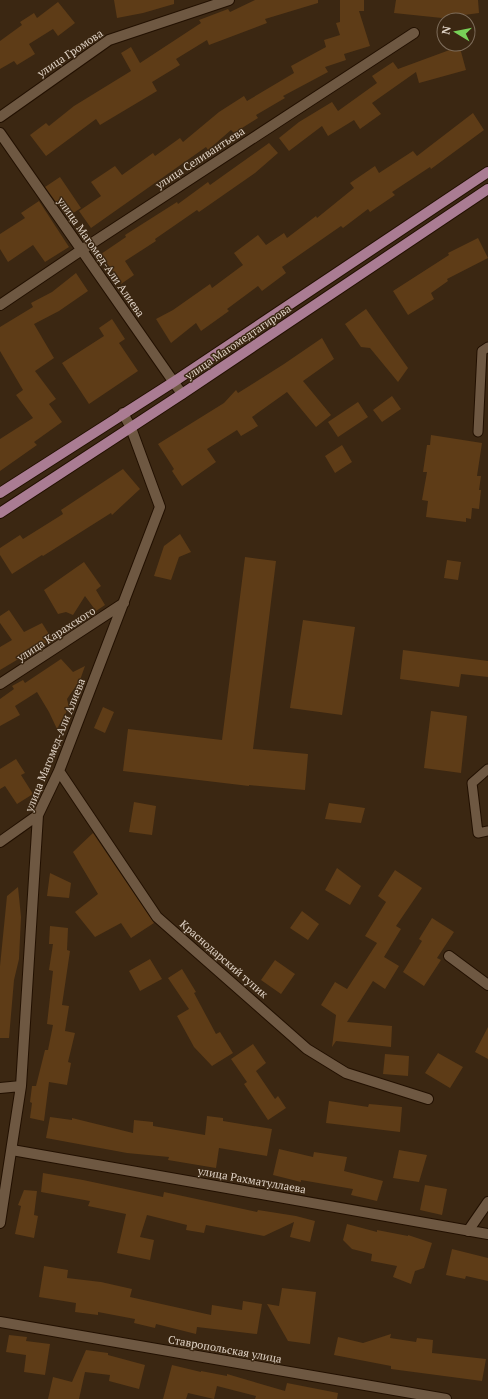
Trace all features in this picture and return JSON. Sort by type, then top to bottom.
[{"type":"main road","name":"улица Магомедтагирова","points":[[0,493],[175,381],[488,172]]},
{"type":"main road","name":"улица Магомедтагирова","points":[[0,513],[131,428],[488,189]]},
{"type":"street","name":"улица Громова","points":[[0,117],[109,40],[229,0]]},
{"type":"street","name":"улица Селивантьева","points":[[0,305],[80,251],[414,34]]},
{"type":"street","name":"улица Магомед-Али Алиева","points":[[0,133],[80,251],[175,381],[182,394]]},
{"type":"street","name":"улица Магомед-Али Алиева","points":[[0,1223],[21,1086],[38,815],[59,771],[160,507],[131,428],[123,413]]},
{"type":"street","name":"улица Карахского","points":[[0,684],[124,603]]},
{"type":"street","name":"Краснодарский тупик","points":[[59,771],[157,917],[307,1048],[346,1073],[428,1099]]},
{"type":"street","points":[[0,842],[38,815]]},
{"type":"street","points":[[449,956],[488,985]]},
{"type":"street","points":[[0,1088],[21,1086]]},
{"type":"street","name":"улица Рахматуллаева","points":[[12,1150],[488,1234]]},
{"type":"street","points":[[468,1231],[488,1202]]},
{"type":"street","name":"Ставропольская улица","points":[[0,1322],[446,1399]]},
{"type":"lane","points":[[478,432],[482,351],[488,346]]},
{"type":"lane","points":[[488,769],[472,782],[478,834],[488,831]]},
{"type":"building","points":[[114,0],[174,0],[174,4],[143,13],[117,18]]},
{"type":"building","points":[[255,0],[318,0],[318,3],[265,19],[267,23],[209,45],[207,40],[176,59],[180,65],[152,82],[157,91],[100,125],[96,119],[46,156],[30,135],[46,123],[49,126],[74,106],[131,71],[121,53],[131,47],[140,63],[201,23],[199,20],[228,9],[230,12]]},
{"type":"building","points":[[340,0],[364,0],[364,11],[359,11],[370,46],[344,54],[346,60],[325,67],[328,72],[283,96],[285,98],[256,115],[258,118],[234,133],[231,130],[208,150],[206,147],[91,228],[79,211],[101,196],[91,182],[115,166],[122,175],[153,153],[155,156],[180,138],[183,142],[219,112],[244,96],[247,101],[294,73],[291,66],[326,47],[324,40],[340,35],[336,23],[340,22]]},
{"type":"building","points":[[396,0],[478,0],[479,13],[436,12],[436,17],[394,13]]},
{"type":"building","points":[[58,2],[75,23],[58,36],[53,29],[29,44],[35,54],[17,65],[14,61],[0,69],[0,41],[22,25],[20,22],[34,13],[37,18]]},
{"type":"building","points":[[444,52],[461,52],[466,70],[419,83],[416,72],[372,103],[381,114],[360,129],[354,120],[328,136],[322,126],[289,151],[279,138],[299,122],[332,102],[338,111],[377,83],[372,76],[393,62],[398,69]]},
{"type":"building","points":[[473,113],[484,130],[431,169],[430,167],[392,192],[395,195],[370,212],[368,209],[343,228],[341,226],[282,267],[286,273],[262,291],[258,286],[227,309],[229,311],[201,331],[196,323],[171,343],[156,319],[173,310],[210,284],[212,288],[243,265],[234,253],[258,235],[266,245],[284,233],[287,238],[316,216],[317,218],[354,188],[350,183],[375,166],[379,173],[413,151],[417,156]]},
{"type":"building","points":[[269,143],[278,153],[255,173],[199,212],[197,210],[155,239],[156,241],[125,261],[134,275],[121,284],[101,254],[126,237],[125,235],[177,202],[178,204],[208,182],[210,185]]},
{"type":"building","points":[[60,177],[81,208],[67,217],[45,187]]},
{"type":"building","points":[[39,201],[69,247],[45,262],[33,245],[8,262],[0,249],[0,234],[25,218],[21,213]]},
{"type":"building","points":[[478,238],[488,258],[447,279],[448,281],[431,293],[434,299],[408,315],[393,291],[449,255],[448,253]]},
{"type":"building","points":[[76,273],[88,291],[59,311],[34,324],[54,358],[35,371],[56,399],[49,404],[62,422],[34,442],[37,445],[0,471],[0,439],[33,418],[16,395],[23,390],[0,351],[0,327],[33,307],[31,303],[52,292]]},
{"type":"building","points":[[366,309],[408,368],[398,382],[370,348],[361,347],[345,324]]},
{"type":"building","points":[[112,319],[125,339],[119,343],[138,371],[89,404],[62,363],[104,336],[99,328]]},
{"type":"building","points":[[322,338],[334,359],[303,381],[331,415],[316,427],[287,392],[252,417],[258,426],[241,436],[237,430],[207,449],[216,462],[182,486],[172,471],[174,469],[158,444],[224,403],[236,390],[238,393]]},
{"type":"building","points":[[392,396],[401,409],[382,422],[373,410]]},
{"type":"building","points":[[358,402],[368,417],[338,437],[328,422]]},
{"type":"building","points":[[431,435],[482,443],[477,476],[481,476],[479,509],[472,508],[471,519],[466,518],[466,522],[426,517],[428,501],[422,500],[427,472],[423,472],[427,445],[430,445]]},
{"type":"building","points":[[342,445],[352,462],[335,473],[325,456]]},
{"type":"building","points":[[123,469],[140,489],[112,515],[111,513],[12,574],[0,555],[0,548],[20,535],[23,539],[63,514],[61,510]]},
{"type":"building","points":[[180,534],[191,552],[179,557],[171,580],[154,576],[164,546]]},
{"type":"building","points":[[245,557],[276,561],[253,749],[308,754],[305,790],[249,786],[123,771],[128,729],[222,740]]},
{"type":"building","points":[[447,560],[461,562],[458,580],[444,578]]},
{"type":"building","points":[[84,562],[101,586],[96,590],[105,605],[96,611],[85,596],[73,615],[66,612],[58,614],[44,590]]},
{"type":"building","points":[[9,610],[24,632],[42,623],[52,639],[0,670],[0,647],[12,640],[0,623],[0,616]]},
{"type":"building","points":[[303,620],[355,627],[342,715],[290,708]]},
{"type":"building","points":[[403,650],[488,661],[488,677],[461,674],[459,687],[400,679]]},
{"type":"building","points":[[61,659],[73,672],[85,666],[80,680],[67,699],[69,707],[57,729],[37,692],[15,706],[20,715],[0,726],[0,699],[14,689],[12,686],[23,680],[25,683]]},
{"type":"building","points":[[103,707],[114,712],[105,733],[94,728]]},
{"type":"building","points":[[431,711],[467,716],[461,773],[424,768]]},
{"type":"building","points":[[16,759],[25,773],[21,775],[33,794],[17,804],[5,786],[0,789],[0,769]]},
{"type":"building","points":[[134,802],[156,806],[152,835],[129,832]]},
{"type":"building","points":[[329,803],[365,808],[361,823],[325,819]]},
{"type":"building","points":[[93,833],[154,923],[131,938],[121,923],[95,937],[75,912],[98,894],[73,852]]},
{"type":"building","points":[[337,868],[361,886],[350,905],[325,890]]},
{"type":"building","points":[[395,870],[422,888],[396,926],[401,929],[384,957],[399,966],[385,989],[373,981],[347,1022],[392,1026],[391,1047],[336,1041],[332,1047],[336,1015],[321,1005],[335,982],[347,989],[377,943],[365,936],[386,902],[378,896]]},
{"type":"building","points":[[50,873],[71,883],[69,898],[47,896]]},
{"type":"building","points":[[18,887],[21,917],[19,959],[14,980],[9,1038],[0,1038],[0,966],[7,896]]},
{"type":"building","points":[[302,911],[319,924],[308,940],[290,928]]},
{"type":"building","points":[[432,918],[454,932],[437,958],[441,960],[424,986],[403,972],[422,941],[419,939]]},
{"type":"building","points":[[50,926],[68,928],[67,950],[70,951],[62,1005],[69,1006],[65,1031],[75,1033],[68,1062],[71,1063],[67,1085],[49,1082],[44,1121],[30,1118],[32,1103],[30,1102],[32,1086],[36,1086],[45,1050],[48,1050],[53,1025],[47,1024],[53,971],[49,970],[53,944],[49,944]]},
{"type":"building","points":[[150,959],[162,979],[140,991],[129,971]]},
{"type":"building","points":[[275,960],[295,974],[281,994],[261,980]]},
{"type":"building","points":[[182,969],[196,992],[194,993],[216,1034],[220,1032],[233,1053],[212,1066],[194,1047],[177,1016],[189,1009],[168,978]]},
{"type":"building","points":[[488,1027],[488,1059],[475,1052]]},
{"type":"building","points":[[253,1044],[266,1063],[256,1071],[275,1099],[278,1096],[286,1108],[268,1120],[244,1084],[247,1082],[231,1059]]},
{"type":"building","points":[[438,1053],[463,1067],[450,1088],[425,1073]]},
{"type":"building","points":[[385,1054],[409,1056],[408,1076],[383,1074]]},
{"type":"building","points":[[329,1101],[368,1107],[369,1104],[402,1107],[400,1132],[326,1123]]},
{"type":"building","points":[[207,1116],[223,1118],[223,1121],[272,1129],[267,1156],[219,1148],[216,1168],[168,1160],[169,1157],[127,1153],[46,1138],[50,1117],[72,1120],[72,1118],[133,1133],[134,1120],[153,1122],[153,1126],[205,1135]]},
{"type":"building","points":[[279,1149],[313,1157],[314,1152],[347,1157],[344,1171],[383,1181],[377,1201],[351,1195],[353,1189],[301,1180],[301,1182],[273,1175]]},
{"type":"building","points":[[399,1150],[427,1155],[419,1182],[393,1178]]},
{"type":"building","points":[[43,1173],[163,1197],[164,1192],[257,1212],[258,1210],[296,1216],[315,1221],[310,1242],[290,1237],[294,1222],[264,1236],[206,1225],[204,1233],[186,1230],[187,1225],[147,1215],[140,1237],[154,1240],[150,1260],[117,1253],[126,1214],[88,1206],[90,1201],[41,1192]]},
{"type":"building","points":[[425,1185],[447,1189],[442,1215],[420,1210]]},
{"type":"building","points":[[24,1190],[37,1191],[34,1215],[38,1216],[34,1238],[15,1234],[21,1206],[18,1205]]},
{"type":"building","points":[[347,1224],[377,1232],[377,1230],[408,1235],[432,1243],[424,1268],[415,1271],[411,1284],[393,1277],[397,1266],[371,1261],[372,1254],[352,1249],[343,1240]]},
{"type":"building","points":[[452,1249],[488,1258],[488,1281],[466,1276],[465,1279],[446,1275]]},
{"type":"building","points":[[44,1266],[68,1270],[67,1278],[101,1282],[132,1289],[130,1297],[211,1315],[212,1305],[242,1310],[243,1301],[262,1304],[257,1334],[197,1327],[196,1334],[156,1324],[155,1328],[134,1323],[135,1319],[98,1312],[98,1315],[75,1312],[76,1303],[39,1297]]},
{"type":"building","points":[[282,1288],[316,1292],[310,1344],[288,1341],[267,1304],[279,1306]]},
{"type":"building","points":[[391,1334],[390,1338],[416,1342],[417,1338],[433,1340],[432,1353],[486,1359],[482,1381],[391,1369],[391,1366],[334,1355],[338,1337],[363,1343]]},
{"type":"building","points":[[9,1335],[27,1337],[26,1341],[50,1344],[45,1375],[24,1372],[26,1355],[6,1352]]},
{"type":"building","points":[[86,1350],[108,1353],[108,1355],[145,1365],[139,1389],[109,1381],[110,1375],[85,1372],[79,1399],[48,1399],[53,1377],[72,1382]]},
{"type":"building","points":[[172,1365],[201,1372],[227,1376],[227,1374],[285,1391],[287,1383],[338,1393],[337,1399],[255,1399],[256,1396],[217,1386],[214,1399],[188,1393],[186,1399],[163,1399]]}]
